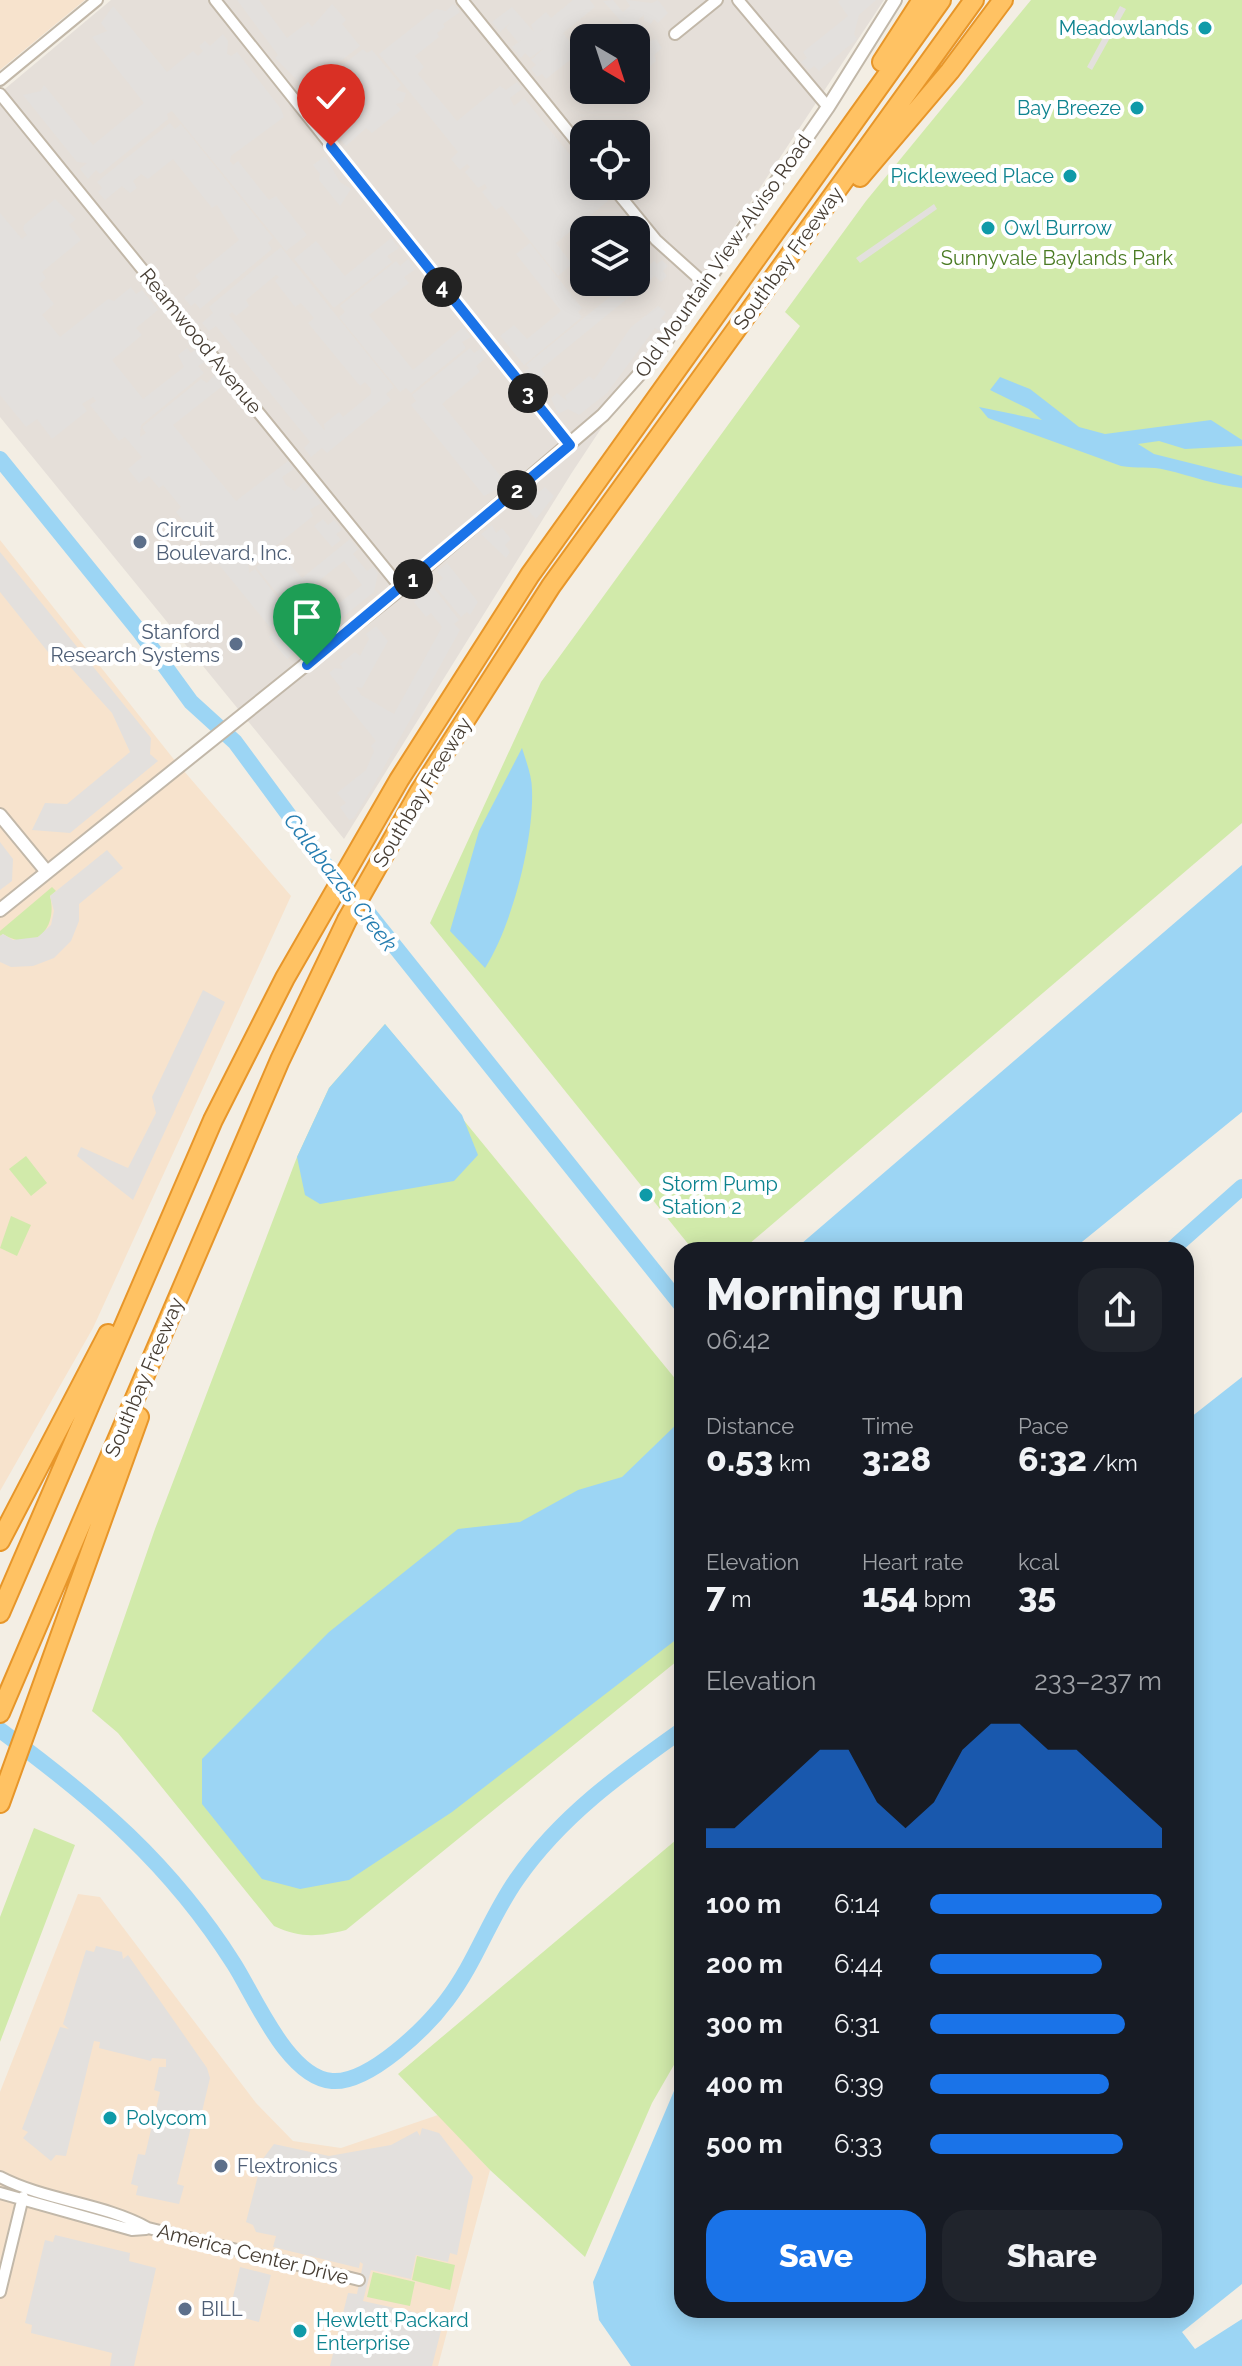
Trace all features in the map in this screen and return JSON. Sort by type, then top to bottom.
[{"type":"highway","points":[[803,190],[922,0]]},
{"type":"highway","name":"Southbay Freeway","points":[[0,1613],[178,1196],[271,1005],[357,854],[438,716],[530,575],[941,0]]},
{"type":"highway","name":"Southbay Freeway","points":[[0,1713],[280,1060],[347,920],[420,791],[544,597],[974,0]]},
{"type":"highway","points":[[773,280],[928,99],[1004,0]]},
{"type":"highway","points":[[0,1541],[178,1196]]},
{"type":"highway","points":[[0,1803],[184,1286]]},
{"type":"street","points":[[0,80],[97,0]]},
{"type":"street","points":[[215,0],[570,445]]},
{"type":"street","points":[[462,0],[570,134]]},
{"type":"street","points":[[675,34],[717,0]]},
{"type":"street","points":[[738,0],[828,107]]},
{"type":"street","name":"Old Mountain View-Alviso Road","points":[[0,910],[401,588],[570,445],[633,385],[828,107],[895,0]]},
{"type":"street","name":"Reamwood Avenue","points":[[0,94],[401,588]]},
{"type":"street","points":[[623,200],[656,240],[705,284]]},
{"type":"street","points":[[0,815],[47,872]]},
{"type":"street","name":"America Center Drive","points":[[0,2177],[124,2217],[148,2228],[359,2280]]},
{"type":"street","points":[[0,2292],[26,2187]]},
{"type":"street","name":"America Center Drive","points":[[0,2193],[132,2230],[148,2228]]},
{"type":"shaded area","points":[[0,0],[85,0],[0,70]]},
{"type":"shaded area","points":[[111,0],[884,0],[571,474],[344,839],[0,417],[0,93]]},
{"type":"shaded area","points":[[237,0],[259,0],[287,38],[308,22],[312,27],[332,4],[346,20],[342,24],[360,46],[310,85],[306,80],[301,84],[275,58],[278,55]]},
{"type":"shaded area","points":[[573,0],[590,0],[595,7],[570,24],[563,33],[570,42],[570,60],[546,79],[542,74],[537,77],[531,69],[536,65],[531,60],[545,47],[530,58],[525,53],[521,58],[512,47],[524,38],[518,42],[506,28],[511,22],[500,32],[492,22],[512,7],[534,32],[531,25],[546,12],[551,18]]},
{"type":"shaded area","points":[[613,0],[623,12],[630,6],[626,0],[652,3],[658,0],[668,13],[658,23],[654,19],[651,24],[644,21],[644,15],[638,20],[641,24],[624,24],[603,1]]},
{"type":"shaded area","points":[[876,0],[859,15],[854,34],[857,39],[819,71],[814,66],[809,70],[801,62],[807,58],[803,52],[848,16],[838,2]]},
{"type":"shaded area","points":[[453,4],[460,12],[443,24],[445,27],[437,33],[439,37],[415,56],[424,67],[418,74],[457,121],[500,86],[506,90],[517,82],[522,89],[510,98],[514,106],[524,98],[570,155],[570,200],[608,201],[589,216],[570,216],[570,232],[556,243],[570,266],[558,276],[502,206],[496,210],[482,192],[487,188],[485,184],[478,188],[465,172],[470,167],[467,164],[460,170],[451,159],[458,152],[379,54],[436,9],[446,11]]},
{"type":"shaded area","points":[[113,6],[167,72],[193,51],[198,56],[203,51],[199,46],[205,41],[210,46],[223,34],[228,41],[227,54],[231,56],[237,52],[284,117],[231,156],[230,161],[233,165],[238,161],[269,200],[276,196],[307,235],[286,251],[172,111],[167,114],[168,119],[100,174],[96,170],[88,179],[80,169],[87,163],[77,162],[23,95],[41,91],[44,85],[93,145],[144,103],[92,37],[107,31],[101,23]]},
{"type":"shaded area","points":[[1120,6],[1126,9],[1092,70],[1087,67]]},
{"type":"shaded area","points":[[656,39],[662,48],[654,55],[656,61],[650,66],[650,41]]},
{"type":"shaded area","points":[[363,49],[367,53],[372,50],[401,85],[396,90],[406,93],[403,102],[396,104],[401,110],[372,133],[366,128],[346,146],[340,139],[346,129],[341,133],[320,108],[325,103],[315,108],[308,99],[314,96],[310,91]]},
{"type":"shaded area","points":[[170,123],[175,129],[181,124],[273,238],[268,243],[272,249],[200,309],[195,303],[191,306],[184,298],[201,284],[195,276],[239,240],[217,205],[212,208],[173,159],[148,179],[141,174],[133,181],[137,188],[130,193],[122,186],[105,200],[98,192],[102,188],[97,182]]},
{"type":"shaded area","points":[[325,156],[340,182],[351,189],[340,206],[319,180],[320,174],[313,165]]},
{"type":"shaded area","points":[[55,199],[76,219],[69,225],[81,240],[42,272],[46,278],[39,284],[54,304],[42,315],[60,337],[108,299],[114,301],[131,287],[136,294],[142,290],[158,310],[136,328],[142,335],[112,360],[143,399],[184,367],[178,355],[187,348],[191,353],[196,349],[206,361],[198,366],[204,373],[141,425],[140,437],[146,433],[142,427],[201,379],[207,383],[216,373],[225,384],[173,425],[236,501],[288,461],[294,469],[282,477],[286,485],[295,491],[304,482],[321,503],[310,510],[313,516],[256,562],[252,557],[248,560],[249,573],[255,569],[311,639],[287,659],[269,637],[274,632],[176,512],[181,507],[163,485],[159,488],[149,476],[139,483],[128,469],[142,457],[125,437],[119,441],[90,405],[96,401],[93,397],[82,404],[87,411],[52,439],[37,419],[26,427],[0,395],[0,213],[22,239],[27,235],[24,225]]},
{"type":"shaded area","points":[[934,204],[937,209],[860,263],[856,258]]},
{"type":"shaded area","points":[[391,238],[399,248],[387,256],[392,262],[334,308],[294,259],[316,241],[345,276]]},
{"type":"shaded area","points":[[530,243],[582,308],[578,312],[582,317],[524,365],[500,336],[514,325],[527,339],[561,311],[516,254]]},
{"type":"shaded area","points":[[281,247],[394,387],[386,394],[391,400],[327,453],[322,448],[311,457],[304,448],[310,442],[216,326],[209,331],[202,323],[213,313],[209,307]],"holes":[[[276,275],[279,277],[275,281],[295,307],[301,303],[314,318],[308,323],[360,386],[365,382],[371,389],[371,394],[343,417],[339,412],[324,424],[325,431],[229,315],[232,312],[236,316],[249,306],[246,300]]]},
{"type":"shaded area","points":[[408,259],[416,269],[404,277],[409,283],[369,315],[413,370],[463,327],[471,337],[462,342],[466,348],[411,393],[406,388],[400,392],[339,317],[345,312],[340,306],[396,261],[400,266]]},
{"type":"shaded area","points":[[662,260],[668,266],[663,271],[667,276],[661,282],[655,276],[650,280],[650,264],[654,261],[657,264]]},
{"type":"shaded area","points":[[611,296],[630,296],[541,369],[545,375],[539,380],[534,375],[530,379],[524,372],[529,368],[526,365]]},
{"type":"shaded area","points":[[658,306],[666,312],[661,319],[669,325],[663,333],[655,328],[607,393],[579,415],[568,409],[558,414],[551,398],[557,393],[567,401],[565,396],[589,376],[594,380],[631,327]]},
{"type":"shaded area","points":[[470,348],[474,353],[480,349],[487,357],[476,366],[480,372],[442,404],[503,479],[498,483],[501,487],[484,496],[411,405],[416,401],[412,395]]},
{"type":"shaded area","points":[[545,487],[554,496],[536,519],[524,506],[531,500],[527,495],[535,488],[539,492]]},
{"type":"shaded area","points":[[323,519],[328,525],[334,520],[342,530],[336,534],[341,540],[332,547],[314,526]]},
{"type":"shaded area","points":[[492,525],[496,533],[502,528],[511,539],[505,545],[510,552],[506,558],[481,534]]},
{"type":"shaded area","points":[[350,539],[358,549],[353,554],[367,571],[373,567],[378,573],[374,592],[314,640],[256,567],[278,550],[302,578]],"holes":[[[344,561],[362,585],[317,621],[298,597]]]},
{"type":"shaded area","points":[[0,540],[172,757],[291,896],[93,1328],[0,1491]]},
{"type":"shaded area","points":[[0,552],[151,738],[150,754],[158,761],[70,833],[32,830],[45,803],[67,804],[130,752],[112,713],[55,650],[48,652],[0,592]]},
{"type":"shaded area","points":[[447,563],[478,602],[470,615],[467,612],[461,617],[435,586],[443,578],[437,572]]},
{"type":"shaded area","points":[[423,584],[428,590],[433,587],[459,620],[454,624],[460,630],[379,776],[354,818],[349,820],[340,807],[346,803],[337,793],[366,770],[374,751],[371,746],[376,741],[337,692],[341,688],[329,673],[335,668],[343,669],[340,664],[355,652],[360,656],[369,639],[366,634],[376,626],[388,641],[362,688],[356,687],[361,695],[394,714],[442,627],[431,613],[426,617],[414,602],[418,598],[413,592]]},
{"type":"shaded area","points":[[0,842],[13,859],[12,881],[0,890]]},
{"type":"shaded area","points":[[107,850],[123,868],[79,904],[79,921],[71,941],[54,958],[33,966],[11,967],[0,962],[0,936],[3,934],[13,940],[38,937],[51,925],[54,911],[50,896]]},
{"type":"shaded area","points":[[203,990],[225,1002],[133,1200],[77,1156],[81,1147],[128,1168],[156,1113],[152,1097]]},
{"type":"shaded area","points":[[78,1894],[100,1897],[256,2103],[293,2141],[341,2148],[438,2115],[490,2170],[438,2366],[0,2366],[0,2092]]},
{"type":"shaded area","points":[[96,1946],[122,1952],[123,1959],[128,1955],[207,2068],[210,2078],[200,2120],[193,2119],[177,2184],[184,2186],[179,2204],[136,2195],[138,2186],[131,2184],[138,2154],[145,2155],[160,2092],[154,2090],[159,2067],[166,2067],[166,2059],[152,2058],[151,2061],[99,2048],[100,2042],[94,2041],[66,2156],[56,2155],[51,2161],[23,2138],[28,2132],[22,2129],[60,2027],[69,2029],[63,2024],[86,1950],[94,1952]]},
{"type":"shaded area","points":[[422,2128],[439,2133],[473,2177],[457,2255],[450,2253],[448,2262],[416,2255],[411,2279],[371,2270],[363,2301],[444,2319],[432,2366],[330,2366],[348,2293],[357,2294],[363,2264],[360,2262],[359,2268],[273,2247],[276,2236],[256,2232],[253,2225],[246,2222],[262,2160],[274,2144],[329,2156],[391,2145],[417,2131],[420,2136]]},
{"type":"shaded area","points":[[55,2235],[130,2253],[129,2261],[156,2268],[134,2366],[110,2366],[112,2353],[31,2333],[32,2325],[25,2323],[45,2240],[53,2242]]},
{"type":"shaded area","points":[[240,2267],[271,2275],[259,2322],[229,2314]]},
{"type":"green space","name":"Sunnyvale Baylands Park","points":[[1031,0],[1242,0],[1242,823],[751,1242],[687,1242],[430,923],[541,682],[800,326],[785,312],[866,201]]},
{"type":"green space","points":[[52,887],[56,891],[50,896],[51,918],[42,934],[25,941],[3,934],[0,936],[0,931]]},
{"type":"green space","points":[[385,1024],[674,1377],[674,1664],[346,1930],[309,1935],[274,1926],[118,1733],[92,1711],[155,1529],[297,1157],[329,1088]]},
{"type":"green space","points":[[26,1156],[47,1183],[31,1196],[9,1169]]},
{"type":"green space","points":[[11,1216],[31,1225],[17,1256],[0,1248]]},
{"type":"green space","points":[[34,1828],[75,1845],[0,2042],[0,1917]]},
{"type":"green space","points":[[674,1842],[674,2065],[652,2103],[585,2257],[490,2170],[398,2074]]},
{"type":"green space","points":[[417,2256],[455,2265],[450,2290],[412,2280]]},
{"type":"green space","points":[[373,2272],[415,2282],[410,2306],[367,2297]]},
{"type":"water","points":[[1000,377],[1030,389],[1079,427],[1105,434],[1211,420],[1242,440],[1242,446],[1185,449],[1159,441],[1138,444],[1154,454],[1242,476],[1242,488],[1161,469],[1121,466],[988,418],[979,407],[1042,420],[1029,409],[990,390]]},
{"type":"water","points":[[522,748],[532,785],[532,810],[525,857],[504,930],[485,968],[450,931],[479,831]]},
{"type":"water","points":[[1242,865],[1242,1112],[1082,1242],[803,1242]]},
{"type":"water","points":[[385,1024],[462,1115],[478,1155],[454,1181],[320,1204],[305,1195],[297,1157],[329,1088]]},
{"type":"water","points":[[1242,1377],[1242,2284],[1182,2332],[1195,2349],[1242,2319],[1242,2366],[631,2366],[599,2320],[593,2282],[674,2091],[674,2318],[1194,2318],[1194,1415]]},
{"type":"water","points":[[674,1427],[674,1641],[452,1812],[349,1880],[300,1889],[262,1879],[202,1804],[202,1759],[329,1632],[458,1529],[520,1522],[578,1490],[622,1477]]},
{"type":"waterway","name":"Calabazas Creek","points":[[0,459],[140,632],[191,702],[235,742],[327,867],[369,914],[674,1296]]},
{"type":"waterway","points":[[1180,1242],[1242,1187]]},
{"type":"waterway","points":[[0,1730],[99,1808],[157,1864],[209,1928],[287,2051],[301,2066],[316,2076],[332,2081],[347,2079],[379,2064],[426,2024],[457,1985],[507,1894],[534,1856],[593,1797],[674,1736]]},
{"type":"place","name":"Meadowlands","points":[[1205,28]]},
{"type":"place","name":"Bay Breeze","points":[[1137,108]]},
{"type":"place","name":"Pickleweed Place","points":[[1070,176]]},
{"type":"place","name":"Owl Burrow","points":[[988,228]]},
{"type":"place","name":"Circuit Boulevard, Inc.","points":[[140,542]]},
{"type":"place","name":"Stanford Research Systems","points":[[236,644]]},
{"type":"place","name":"Storm Pump Station 2","points":[[646,1195]]},
{"type":"place","name":"Polycom","points":[[110,2118]]},
{"type":"place","name":"Flextronics","points":[[221,2166]]},
{"type":"place","name":"BILL","points":[[185,2309]]},
{"type":"place","name":"Hewlett Packard Enterprise","points":[[300,2331]]},
{"type":"route","points":[[307,665],[570,445],[331,146]]}]
